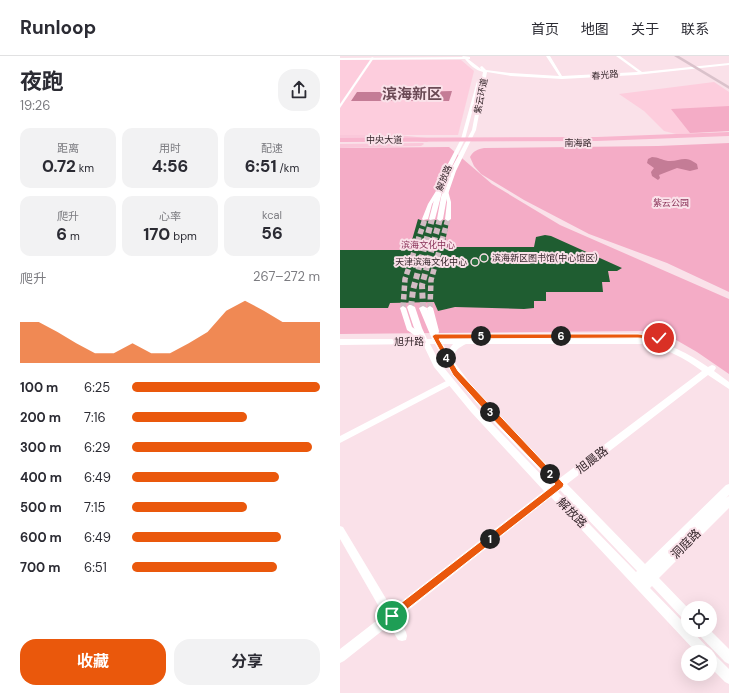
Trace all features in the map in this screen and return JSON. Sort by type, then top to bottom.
[{"type":"highway","name":"南海路","points":[[466,141],[597,139],[729,134]]},
{"type":"highway","name":"中央大道","points":[[340,138],[427,141]]},
{"type":"highway","name":"南海路","points":[[427,141],[600,143],[729,138]]},
{"type":"main road","points":[[676,56],[729,87]]},
{"type":"main road","points":[[680,56],[696,67]]},
{"type":"main road","points":[[340,144],[427,141]]},
{"type":"street","points":[[547,56],[561,77]]},
{"type":"street","points":[[618,56],[640,72]]},
{"type":"street","points":[[340,58],[467,57]]},
{"type":"street","name":"紫云环道","points":[[467,57],[483,70]]},
{"type":"street","points":[[340,107],[372,58]]},
{"type":"street","name":"春光路","points":[[483,70],[530,76],[561,77],[640,72],[729,63]]},
{"type":"street","name":"紫云环道","points":[[466,141],[483,70]]},
{"type":"street","name":"紫云环道","points":[[466,141],[475,126],[483,70]]},
{"type":"street","name":"解放路","points":[[440,219],[446,192],[466,141]]},
{"type":"street","name":"解放路","points":[[432,219],[438,192],[448,166],[466,141]]},
{"type":"street","points":[[425,219],[430,204],[438,192]]},
{"type":"street","points":[[446,192],[449,202],[448,219]]},
{"type":"street","points":[[403,308],[409,328],[423,339]]},
{"type":"street","name":"解放路","points":[[411,308],[423,339],[437,364],[450,382],[550,492],[697,645]]},
{"type":"street","name":"解放路","points":[[426,308],[436,339],[455,373],[681,609]]},
{"type":"street","name":"旭升路","points":[[340,338],[436,339],[647,336],[664,340],[678,346],[729,386]]},
{"type":"street","name":"旭升路","points":[[340,342],[423,339]]},
{"type":"street","name":"旭升路","points":[[436,339],[471,341],[649,342],[670,347],[729,380]]},
{"type":"street","points":[[451,366],[449,357],[452,350],[459,344],[471,341]]},
{"type":"street","name":"旭晨路","points":[[340,657],[560,484],[710,370]]},
{"type":"street","points":[[340,440],[450,382]]},
{"type":"street","points":[[648,574],[729,488]]},
{"type":"street","name":"洞庭路","points":[[639,584],[648,574],[729,501]]},
{"type":"street","points":[[340,530],[392,616],[402,636]]},
{"type":"street","points":[[709,637],[729,658]]},
{"type":"street","points":[[717,665],[729,678]]},
{"type":"shaded area","points":[[340,60],[461,60],[474,71],[458,135],[340,135]]},
{"type":"shaded area","points":[[714,82],[729,92],[729,131],[676,134],[664,131],[644,111],[619,94]]},
{"type":"shaded area","points":[[452,91],[449,101],[411,101],[415,92]]},
{"type":"shaded area","points":[[357,92],[400,92],[395,101],[351,101]]},
{"type":"shaded area","points":[[652,157],[668,161],[689,159],[697,164],[698,169],[690,171],[677,168],[659,175],[660,178],[658,180],[652,176],[651,172],[654,168],[647,163],[648,159]]},
{"type":"green space","points":[[729,106],[729,131],[690,133],[671,109]]},
{"type":"green space","name":"紫云公园","points":[[729,143],[729,292],[667,263],[589,234],[524,200],[481,174],[474,166],[470,157],[476,151],[484,148],[658,146]]},
{"type":"green space","name":"滨海文化中心","points":[[449,147],[492,184],[560,225],[729,299],[729,374],[697,352],[671,337],[642,331],[340,334],[340,148]]},
{"type":"building","name":"天津滨海文化中心","points":[[418,219],[423,221],[436,220],[439,222],[444,220],[449,222],[444,247],[534,247],[536,237],[545,235],[551,236],[622,268],[617,271],[608,271],[610,282],[602,282],[603,292],[546,292],[546,301],[534,301],[534,308],[455,307],[438,311],[434,302],[390,303],[388,308],[340,308],[340,250],[404,250],[407,240],[412,240]]},
{"type":"tunnel","points":[[403,308],[405,279],[425,219]]},
{"type":"tunnel","points":[[411,307],[413,290],[432,219]]},
{"type":"tunnel","points":[[423,308],[422,285],[440,219]]},
{"type":"tunnel","points":[[430,308],[431,280],[448,219]]},
{"type":"place","name":"滨海新区图书馆(中心馆区)","points":[[484,258]]},
{"type":"place","name":"天津滨海文化中心","points":[[475,262]]},
{"type":"district","name":"滨海新区","points":[[412,94]]},
{"type":"route","points":[[392,616],[560,484],[455,373],[435,336],[647,336],[659,338]]}]
